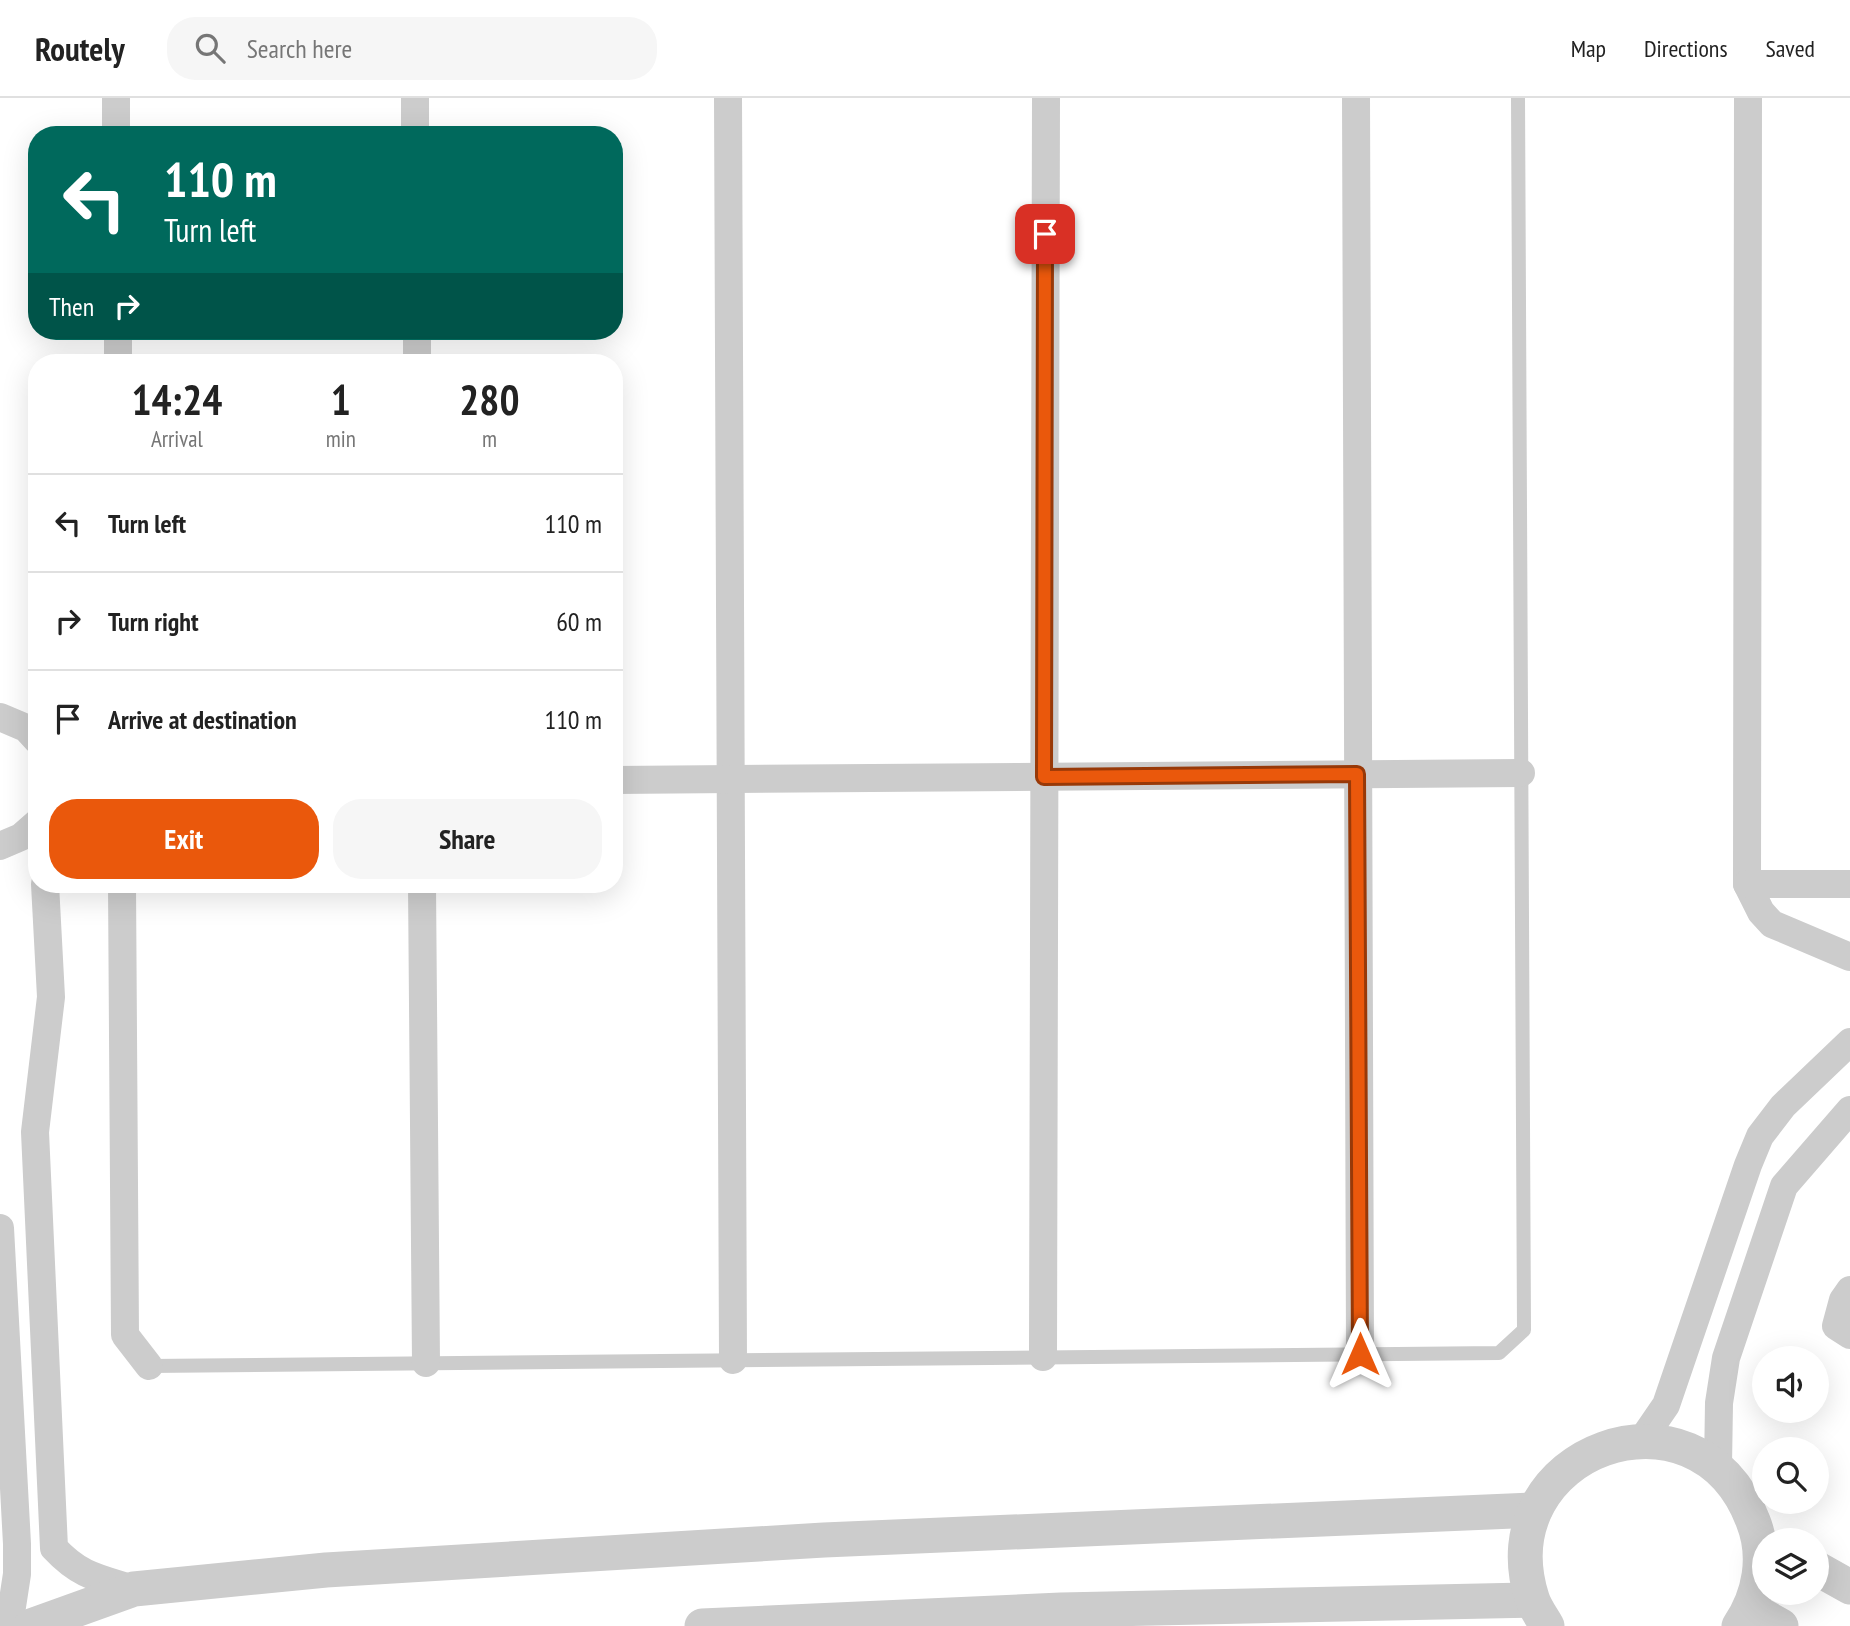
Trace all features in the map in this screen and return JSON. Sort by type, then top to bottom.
[{"type":"street","points":[[116,98],[116,126]]},
{"type":"street","points":[[415,98],[415,126]]},
{"type":"street","points":[[728,98],[733,1360]]},
{"type":"street","points":[[1043,1357],[1046,98]]},
{"type":"street","points":[[1356,98],[1360,1354]]},
{"type":"street","points":[[1748,98],[1747,884],[1761,912],[1772,924],[1850,957]]},
{"type":"street","points":[[0,717],[28,730]]},
{"type":"street","points":[[623,780],[1521,773]]},
{"type":"street","points":[[0,846],[28,831]]},
{"type":"street","points":[[1747,884],[1850,884]]},
{"type":"street","points":[[46,893],[51,997],[35,1132],[54,1548],[82,1573],[134,1590]]},
{"type":"street","points":[[122,893],[125,1335],[149,1366]]},
{"type":"street","points":[[422,893],[426,1363]]},
{"type":"street","points":[[1642,1440],[1666,1405],[1760,1136],[1783,1106],[1850,1042]]},
{"type":"street","points":[[1718,1466],[1719,1403],[1726,1358],[1784,1186],[1850,1110]]},
{"type":"street","points":[[0,1228],[17,1544],[17,1574],[9,1626]]},
{"type":"street","points":[[1850,1290],[1843,1300],[1836,1326],[1850,1335]]},
{"type":"street","points":[[702,1626],[1061,1610],[1539,1613],[1525,1570],[1527,1540],[1535,1510],[1553,1482],[1578,1459],[1609,1445],[1642,1440],[1682,1447],[1718,1466],[1744,1497],[1758,1528]]},
{"type":"street","points":[[32,1626],[134,1590],[326,1570],[824,1540],[1535,1510]]},
{"type":"street","points":[[1829,1575],[1850,1587]]},
{"type":"street","points":[[1752,1598],[1745,1618],[1781,1626]]},
{"type":"lane","points":[[149,1366],[1499,1353],[1524,1330],[1518,98]]},
{"type":"route","points":[[1045,234],[1044,777],[1357,774],[1360,1354]]}]
